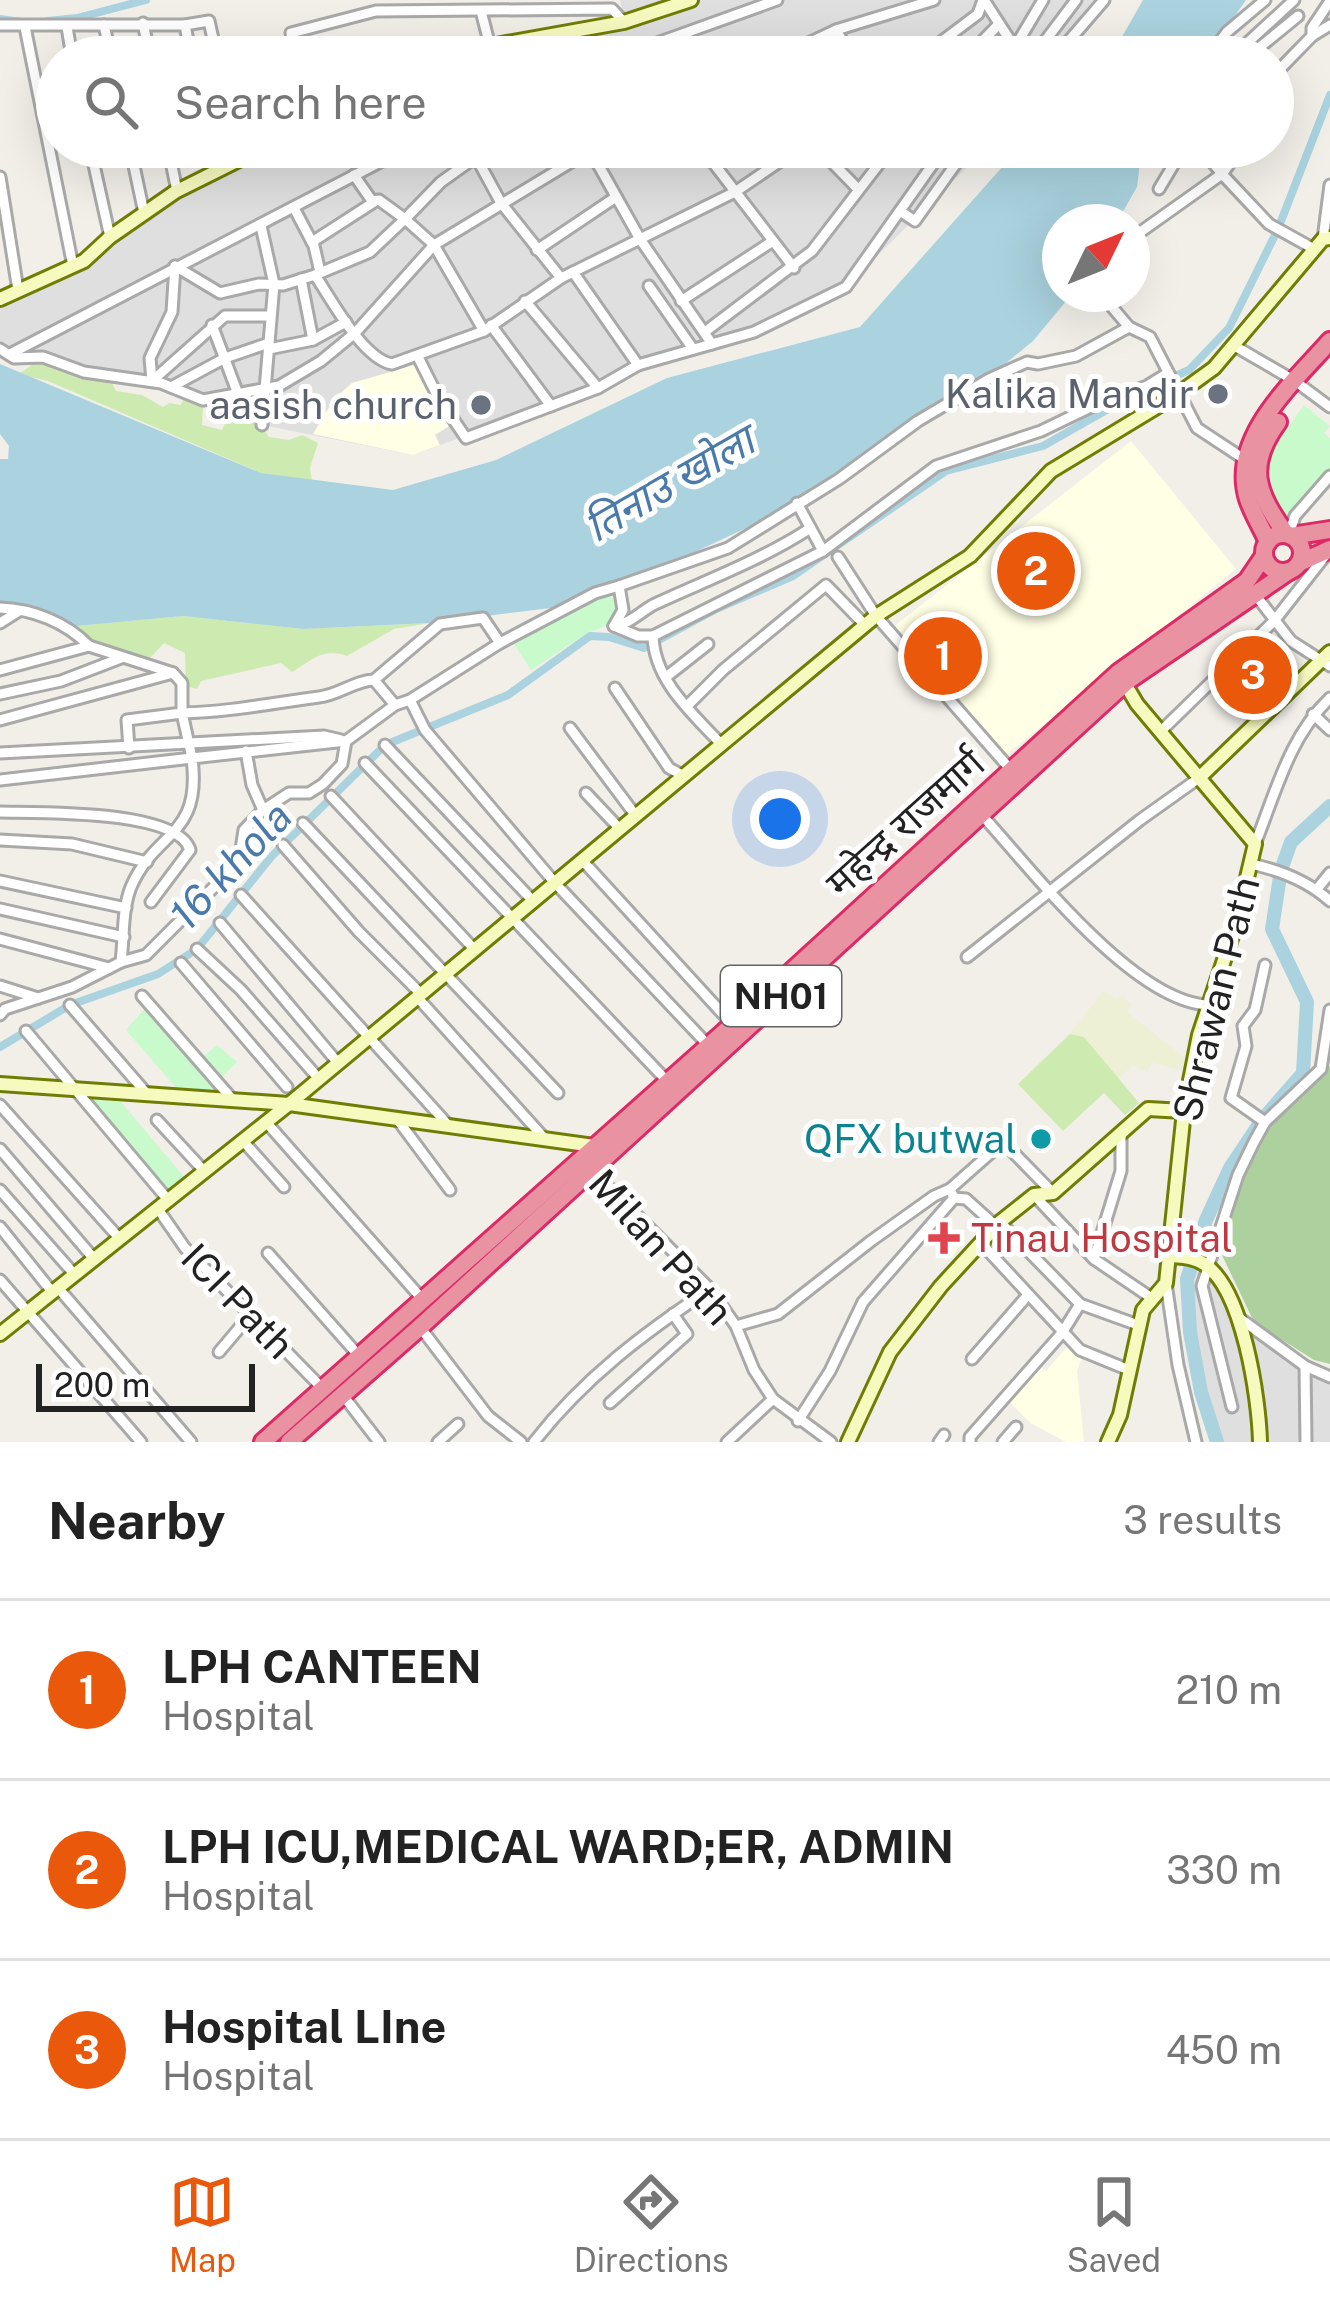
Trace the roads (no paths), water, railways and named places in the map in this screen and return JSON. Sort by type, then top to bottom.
[{"type":"highway","points":[[1294,567],[1301,548],[1268,508],[1257,462],[1299,384],[1330,341]]},
{"type":"highway","points":[[1330,356],[1255,434],[1244,459],[1248,499],[1276,570],[1294,567],[1330,549]]},
{"type":"highway","points":[[1289,535],[1330,530]]},
{"type":"highway","name":"NH01","points":[[1266,549],[1289,535]]},
{"type":"highway","name":"महेन्द्र राजमार्ग","points":[[593,1157],[667,1081],[1011,770],[1247,581],[1266,549]]},
{"type":"highway","name":"NH01","points":[[289,1442],[359,1357],[981,814],[1122,677],[1294,567]]},
{"type":"highway","name":"NH01","points":[[263,1442],[420,1328],[593,1157]]},
{"type":"street","points":[[546,36],[625,22],[691,0]]},
{"type":"street","points":[[677,36],[777,0]]},
{"type":"street","points":[[823,36],[934,0]]},
{"type":"street","points":[[984,0],[1004,36]]},
{"type":"street","points":[[949,36],[978,14],[984,0]]},
{"type":"street","points":[[1022,36],[1043,0]]},
{"type":"street","points":[[1049,36],[1076,0]]},
{"type":"street","points":[[1073,36],[1105,0]]},
{"type":"street","points":[[1224,36],[1265,0]]},
{"type":"street","points":[[1262,36],[1294,0]]},
{"type":"street","points":[[1312,36],[1312,28],[1330,2]]},
{"type":"street","points":[[292,36],[376,11],[612,9],[625,22]]},
{"type":"street","points":[[481,10],[488,36]]},
{"type":"street","points":[[1267,36],[1298,16]]},
{"type":"street","points":[[0,25],[208,21],[212,36]]},
{"type":"street","points":[[143,23],[146,36]]},
{"type":"street","points":[[987,36],[999,24]]},
{"type":"street","points":[[184,25],[186,36]]},
{"type":"street","points":[[1294,50],[1330,25]]},
{"type":"street","points":[[67,26],[69,36]]},
{"type":"street","points":[[104,26],[106,36]]},
{"type":"street","points":[[25,27],[36,81]]},
{"type":"street","points":[[836,30],[840,36]]},
{"type":"street","points":[[54,168],[74,266]]},
{"type":"street","points":[[95,168],[110,237]]},
{"type":"street","points":[[134,168],[144,213]]},
{"type":"street","points":[[172,168],[177,191]]},
{"type":"street","points":[[213,168],[214,172]]},
{"type":"street","points":[[0,298],[74,266],[144,213],[219,168]]},
{"type":"street","points":[[368,168],[6,351],[14,358],[44,357],[84,372],[152,381],[203,400],[279,386],[322,361],[355,333],[434,245],[561,168]]},
{"type":"street","points":[[175,266],[220,293],[301,279],[370,252],[461,168]]},
{"type":"street","points":[[482,168],[501,203],[561,278]]},
{"type":"street","points":[[602,168],[640,239],[712,344]]},
{"type":"street","points":[[717,168],[794,268]]},
{"type":"street","points":[[294,208],[312,242],[318,273],[346,322],[380,362],[392,364],[488,328],[561,278],[736,192],[771,168]]},
{"type":"street","points":[[837,168],[857,188]]},
{"type":"street","points":[[706,332],[794,268],[830,229],[874,168]]},
{"type":"street","points":[[418,356],[466,438],[598,388],[638,365],[754,332],[846,287],[930,168]]},
{"type":"street","points":[[900,211],[915,221],[953,168]]},
{"type":"street","points":[[1159,189],[1172,168]]},
{"type":"street","points":[[1217,168],[1269,224],[1283,233],[1322,242]]},
{"type":"street","points":[[1150,225],[1226,168]]},
{"type":"street","points":[[354,175],[372,201],[379,200],[434,245],[488,328],[551,406]]},
{"type":"street","points":[[0,177],[17,290]]},
{"type":"street","points":[[0,1334],[289,1104],[870,620],[970,556],[1051,471],[1214,368],[1322,242],[1330,184]]},
{"type":"street","points":[[537,250],[616,197]]},
{"type":"street","points":[[312,242],[379,200]]},
{"type":"street","points":[[261,226],[274,284],[262,425]]},
{"type":"street","points":[[681,302],[773,241]]},
{"type":"street","points":[[152,381],[150,358],[172,312],[175,266]]},
{"type":"street","points":[[573,272],[638,365]]},
{"type":"street","points":[[301,279],[313,340]]},
{"type":"street","points":[[649,286],[693,350]]},
{"type":"street","points":[[220,293],[225,316]]},
{"type":"street","points":[[525,301],[598,388]]},
{"type":"street","points":[[1117,312],[1130,327],[1150,338],[1198,428],[1244,459]]},
{"type":"street","points":[[152,381],[225,316],[270,316]]},
{"type":"street","points":[[171,387],[254,345],[313,340],[346,322]]},
{"type":"street","points":[[212,325],[238,394]]},
{"type":"street","points":[[0,780],[346,741],[395,705],[574,604],[728,548],[988,379],[1028,362],[1076,356],[1130,327]]},
{"type":"street","points":[[1233,345],[1330,407]]},
{"type":"street","points":[[614,626],[653,638],[823,550],[936,466],[1041,431],[1168,373]]},
{"type":"street","points":[[1289,535],[1295,516],[1330,476]]},
{"type":"street","points":[[797,503],[823,550]]},
{"type":"street","points":[[614,626],[808,529]]},
{"type":"street","points":[[1161,731],[1274,621],[1330,549]]},
{"type":"street","points":[[838,556],[870,620]]},
{"type":"street","points":[[687,706],[826,585],[870,620],[1011,770]]},
{"type":"street","points":[[614,626],[623,610],[619,586]]},
{"type":"street","points":[[967,957],[1199,778],[1328,659],[1292,640],[1254,592]]},
{"type":"street","points":[[0,608],[57,622],[74,630],[89,646],[173,673],[182,683],[182,713],[195,788],[186,818],[130,888],[121,962]]},
{"type":"street","points":[[0,622],[19,611]]},
{"type":"street","points":[[374,680],[440,624],[483,618],[500,643]]},
{"type":"street","points":[[653,638],[653,657],[721,745]]},
{"type":"street","points":[[666,677],[708,644]]},
{"type":"street","points":[[0,670],[89,646]]},
{"type":"street","points":[[0,694],[61,681],[121,658]]},
{"type":"street","points":[[0,720],[173,673]]},
{"type":"street","name":"Shrawan Path","points":[[1122,677],[1137,704],[1255,844],[1199,1035],[1184,1111],[1167,1256],[1166,1282],[1178,1365],[1196,1442]]},
{"type":"street","points":[[129,748],[127,720],[234,712],[346,691],[366,679],[374,680],[395,705]]},
{"type":"street","points":[[615,688],[669,768],[684,776]]},
{"type":"street","points":[[1255,844],[1287,760],[1313,714],[1330,698]]},
{"type":"street","points":[[410,700],[424,730],[554,883],[708,1045]]},
{"type":"street","points":[[1313,714],[1330,730]]},
{"type":"street","points":[[570,728],[636,816]]},
{"type":"street","points":[[0,753],[325,736],[346,741]]},
{"type":"street","points":[[2,1011],[146,955],[239,862],[244,830],[263,810],[290,793],[309,793],[323,784],[342,764],[346,741]]},
{"type":"street","points":[[386,745],[533,901]]},
{"type":"street","points":[[246,751],[252,785],[263,810]]},
{"type":"street","points":[[365,763],[667,1081]]},
{"type":"street","points":[[586,793],[620,829]]},
{"type":"street","points":[[331,796],[475,950]]},
{"type":"street","points":[[0,812],[100,814],[176,832],[188,841],[190,850],[151,902]]},
{"type":"street","points":[[981,814],[1051,892],[1142,978],[1194,1004],[1209,1005]]},
{"type":"street","points":[[303,823],[558,1093]]},
{"type":"street","points":[[0,840],[72,844],[147,862]]},
{"type":"street","points":[[283,845],[546,1140]]},
{"type":"street","points":[[582,860],[731,1024]]},
{"type":"street","points":[[1251,865],[1281,870],[1330,901]]},
{"type":"street","points":[[1317,889],[1330,874]]},
{"type":"street","points":[[0,881],[126,908]]},
{"type":"street","points":[[241,896],[449,1126]]},
{"type":"street","points":[[0,909],[124,937]]},
{"type":"street","points":[[220,923],[338,1063]]},
{"type":"street","points":[[0,939],[109,968]]},
{"type":"street","points":[[197,949],[241,990],[319,1079]]},
{"type":"street","points":[[181,963],[287,1087]]},
{"type":"street","points":[[1265,965],[1255,1010],[1244,1026],[1246,1046],[1231,1098],[1265,1122]]},
{"type":"street","points":[[0,986],[38,998]]},
{"type":"street","points":[[142,996],[233,1100]]},
{"type":"street","points":[[70,1005],[147,1094]]},
{"type":"street","points":[[1232,1407],[1202,1286],[1205,1264],[1238,1175],[1265,1122],[1322,1069],[1330,1010]]},
{"type":"street","name":"ICI Path","points":[[26,1031],[163,1205],[185,1248],[333,1388],[379,1442]]},
{"type":"street","points":[[0,1084],[289,1104],[546,1140],[593,1157]]},
{"type":"street","points":[[0,1105],[120,1240]]},
{"type":"street","points":[[848,1442],[890,1352],[998,1224],[1034,1195],[1053,1193],[1148,1108],[1184,1111]]},
{"type":"street","points":[[397,1119],[450,1190]]},
{"type":"street","points":[[157,1120],[205,1172]]},
{"type":"street","points":[[266,1122],[423,1300]]},
{"type":"street","points":[[1094,1259],[1121,1172],[1120,1132]]},
{"type":"street","points":[[243,1141],[284,1187]]},
{"type":"street","points":[[798,1420],[823,1384],[863,1302],[952,1193],[1003,1142],[1053,1193]]},
{"type":"street","points":[[0,1149],[95,1260]]},
{"type":"street","name":"Milan Path","points":[[593,1157],[710,1288],[736,1326],[754,1370],[773,1399],[831,1442]]},
{"type":"street","points":[[0,1190],[75,1275]]},
{"type":"street","points":[[952,1193],[998,1224],[1080,1304],[1138,1324]]},
{"type":"street","points":[[736,1326],[778,1314],[871,1241],[952,1193]]},
{"type":"street","points":[[1034,1195],[1094,1259],[1150,1297]]},
{"type":"street","points":[[0,1227],[191,1442]]},
{"type":"street","points":[[980,1242],[1080,1350],[1129,1370]]},
{"type":"street","points":[[268,1253],[359,1357]]},
{"type":"street","points":[[1167,1256],[1205,1264],[1238,1317],[1259,1398],[1260,1442]]},
{"type":"street","points":[[0,1280],[141,1442]]},
{"type":"street","points":[[1108,1442],[1120,1415],[1138,1324],[1150,1297],[1166,1282]]},
{"type":"street","points":[[535,1442],[574,1393],[710,1288]]},
{"type":"street","points":[[972,1359],[1027,1296]]},
{"type":"street","points":[[970,1442],[970,1436],[1062,1333],[1080,1304]]},
{"type":"street","points":[[610,1403],[687,1334],[673,1314]]},
{"type":"street","points":[[219,1352],[251,1315]]},
{"type":"street","points":[[1238,1317],[1305,1366],[1330,1377]]},
{"type":"street","points":[[420,1328],[488,1416],[521,1442]]},
{"type":"street","points":[[1305,1366],[1306,1442]]},
{"type":"street","points":[[727,1442],[773,1399]]},
{"type":"street","points":[[438,1442],[458,1424]]},
{"type":"street","points":[[1004,1442],[1016,1427]]},
{"type":"water","points":[[1143,0],[1246,0],[1221,36],[1123,35]]},
{"type":"water","name":"तिनाउ खोला","points":[[1001,168],[1139,168],[1137,187],[1127,204],[1042,204],[1042,312],[1057,312],[1033,341],[971,392],[830,489],[583,604],[430,623],[303,629],[183,616],[77,626],[0,612],[0,459],[8,459],[9,446],[0,434],[0,364],[261,473],[393,490],[496,460],[667,378],[860,327]]},
{"type":"waterway","points":[[48,21],[146,0]]},
{"type":"waterway","points":[[0,19],[21,22]]},
{"type":"waterway","points":[[1157,384],[1189,370],[1229,328],[1278,229],[1330,95]]},
{"type":"waterway","name":"16 khola","points":[[0,1047],[70,1005],[158,974],[197,949],[271,857],[385,745],[508,695],[590,636],[644,648],[716,609],[793,576],[946,471],[1043,446],[1133,395]]},
{"type":"waterway","points":[[1217,1442],[1201,1392],[1187,1279],[1230,1168],[1262,1120],[1303,1073],[1307,1002],[1272,929],[1281,870],[1291,842],[1330,806]]},
{"type":"place","name":"Kalika Mandir","points":[[1218,394]]},
{"type":"place","name":"aasish church","points":[[481,405]]},
{"type":"place","name":"LPH ICU,MEDICAL WARD;ER, ADMIN","points":[[1036,571]]},
{"type":"place","name":"LPH CANTEEN","points":[[943,656]]},
{"type":"place","name":"Hospital LIne","points":[[1253,675]]},
{"type":"place","name":"QFX butwal","points":[[1041,1139]]},
{"type":"place","name":"Tinau Hospital","points":[[944,1238]]}]
